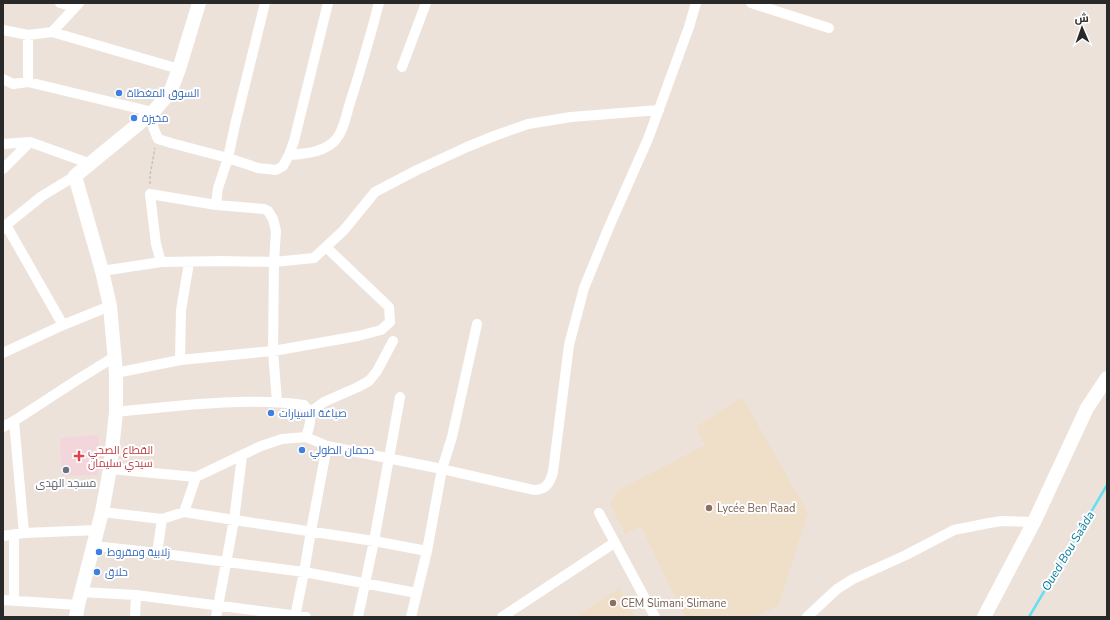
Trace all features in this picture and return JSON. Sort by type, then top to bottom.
[{"type":"street","points":[[60,3],[77,5]]},
{"type":"street","points":[[63,325],[4,227],[42,196],[75,176],[91,164],[153,112],[170,90],[179,69],[199,3]]},
{"type":"street","points":[[216,205],[218,188],[228,158],[265,3]]},
{"type":"street","points":[[153,112],[153,127],[158,139],[228,158],[258,168],[276,170],[283,166],[289,155],[328,3]]},
{"type":"street","points":[[289,155],[302,154],[321,149],[337,138],[342,128],[354,91],[379,3]]},
{"type":"street","points":[[402,67],[426,3]]},
{"type":"street","points":[[110,469],[196,477],[261,446],[282,439],[306,438],[327,446],[442,469],[534,490],[540,490],[546,487],[551,481],[569,345],[584,288],[648,139],[689,27],[696,3]]},
{"type":"street","points":[[751,3],[829,28]]},
{"type":"street","points":[[52,32],[77,5]]},
{"type":"street","points":[[3,30],[28,35],[52,32],[179,69]]},
{"type":"street","points":[[28,35],[28,82]]},
{"type":"street","points":[[3,79],[13,84],[28,82],[153,112]]},
{"type":"street","points":[[102,271],[160,262],[274,262],[314,258],[344,230],[375,192],[417,170],[487,139],[528,124],[571,117],[659,110]]},
{"type":"street","points":[[3,144],[30,142],[91,164]]},
{"type":"street","points":[[3,169],[30,142]]},
{"type":"street","points":[[75,176],[102,271],[110,306],[116,373],[116,412],[110,469],[98,530],[79,605]]},
{"type":"street","points":[[160,262],[156,244],[150,194],[216,205],[264,209],[268,211],[274,219],[276,231],[274,262],[273,351],[277,402]]},
{"type":"street","points":[[116,373],[180,360],[273,351],[381,330],[390,322],[389,307],[326,247]]},
{"type":"street","points":[[180,360],[182,310],[189,263]]},
{"type":"street","points":[[3,353],[63,325],[110,306]]},
{"type":"street","points":[[411,617],[418,593],[442,469],[452,436],[477,324]]},
{"type":"street","points":[[310,412],[324,402],[368,381],[377,371],[393,341]]},
{"type":"street","points":[[3,427],[114,357]]},
{"type":"street","points":[[984,617],[1034,522],[1087,408],[1107,378]]},
{"type":"street","points":[[358,617],[374,541],[400,397]]},
{"type":"street","points":[[116,412],[192,405],[277,402],[304,405],[310,412],[311,422],[306,438]]},
{"type":"street","points":[[14,421],[19,534],[14,601]]},
{"type":"street","points":[[295,616],[327,446]]},
{"type":"street","points":[[216,617],[234,520],[242,456]]},
{"type":"street","points":[[184,512],[196,477]]},
{"type":"street","points":[[102,512],[162,519],[184,512],[374,541],[426,551]]},
{"type":"street","points":[[599,513],[655,617]]},
{"type":"street","points":[[156,553],[162,519]]},
{"type":"street","points":[[807,617],[837,589],[853,579],[906,555],[954,530],[1002,521],[1034,522]]},
{"type":"street","points":[[3,536],[98,530]]},
{"type":"street","points":[[502,617],[614,543]]},
{"type":"street","points":[[94,546],[304,572],[418,593]]},
{"type":"street","points":[[3,600],[79,605],[136,595],[306,617]]},
{"type":"street","points":[[135,617],[136,595]]},
{"type":"path","points":[[150,194],[150,175],[158,139]]},
{"type":"shaded area","name":"Lycée Ben Raad","points":[[742,397],[808,513],[778,606],[753,617],[685,617],[641,526],[625,534],[610,504],[619,490],[705,445],[696,427]]},
{"type":"shaded area","name":"القطاع الصحي سيدي سليمان","points":[[99,435],[98,475],[62,476],[60,438]]},
{"type":"shaded area","name":"CEM Slimani Slimane","points":[[620,588],[635,617],[575,617]]},
{"type":"waterway","name":"Oued Bou Saâda","points":[[1029,617],[1107,485]]},
{"type":"place","name":"السوق المغطاة","points":[[119,93]]},
{"type":"place","name":"مخيزة","points":[[134,118]]},
{"type":"place","name":"صباغة السيارات","points":[[271,413]]},
{"type":"place","name":"دحمان الطولي","points":[[302,450]]},
{"type":"place","name":"القطاع الصحي سيدي سليمان","points":[[79,456]]},
{"type":"place","name":"مسجد الهدى","points":[[66,470]]},
{"type":"place","name":"Lycée Ben Raad","points":[[709,508]]},
{"type":"place","name":"زلابية ومقروط","points":[[99,552]]},
{"type":"place","name":"حلاق","points":[[97,572]]},
{"type":"place","name":"CEM Slimani Slimane","points":[[613,603]]}]
